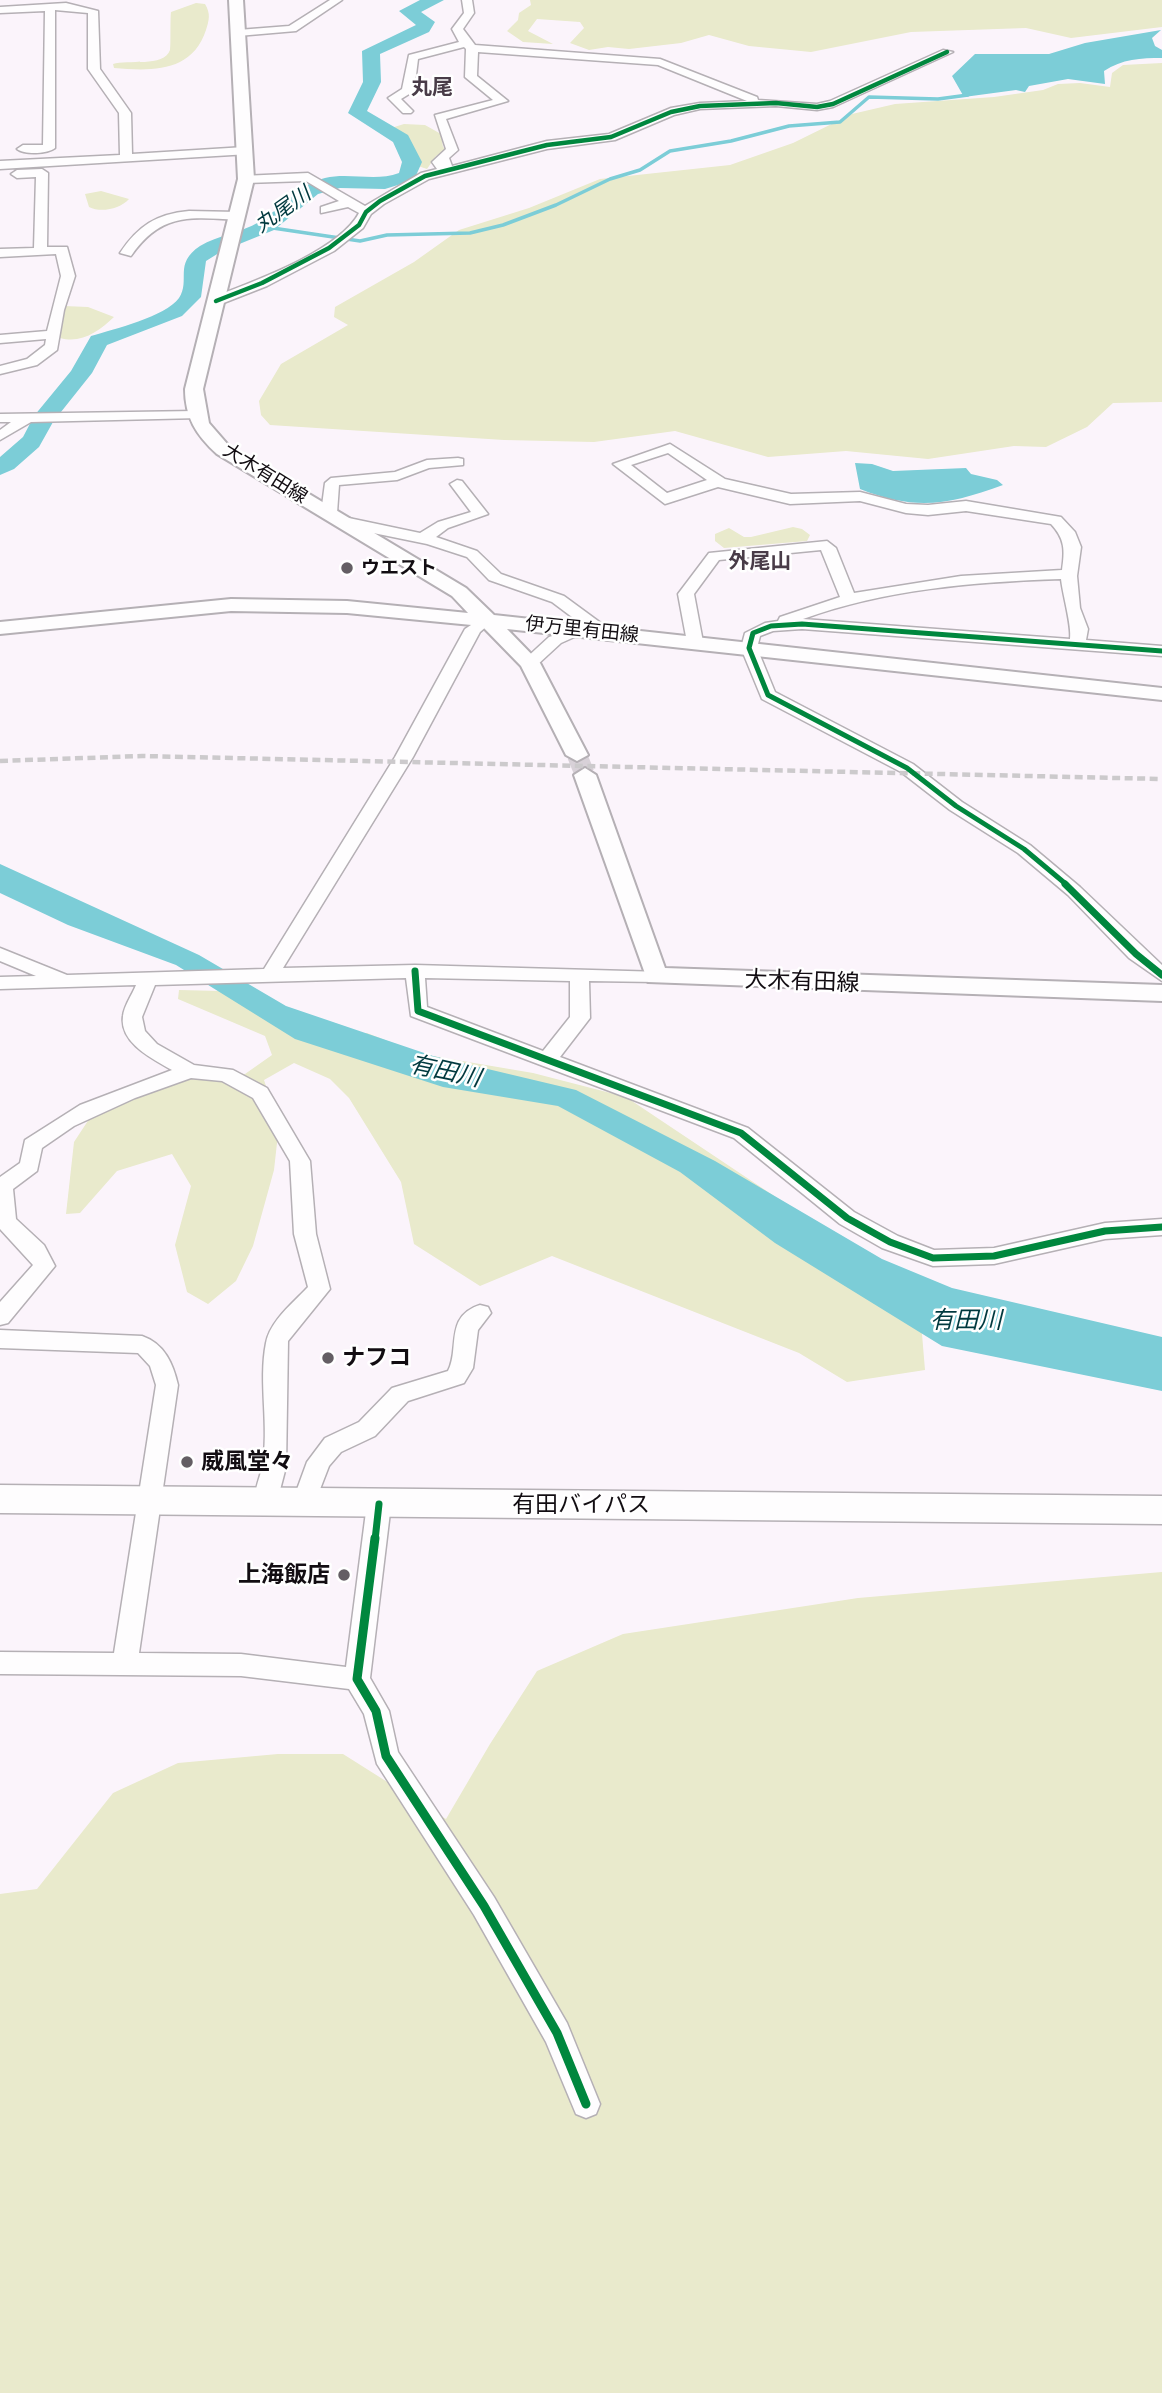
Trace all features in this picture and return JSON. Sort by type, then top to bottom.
[{"type":"highway","name":"有田バイパス","points":[[0,1499],[1162,1510]]},
{"type":"main road","points":[[195,415],[194,389],[246,179],[236,0]]},
{"type":"main road","name":"大木有田線","points":[[195,415],[209,439],[223,450],[442,580],[530,663],[581,765],[656,976],[1162,993]]},
{"type":"main road","name":"伊万里有田線","points":[[0,628],[230,605],[347,607],[603,632],[1162,694]]},
{"type":"street","points":[[238,33],[292,29],[337,0]]},
{"type":"street","points":[[448,171],[442,167],[446,166],[438,162],[444,160],[441,158],[452,150],[439,117],[502,101],[471,77],[474,56],[457,29],[469,13],[467,0]]},
{"type":"street","points":[[12,150],[49,148],[50,7]]},
{"type":"street","points":[[0,10],[79,7],[93,11],[94,69],[125,113],[126,158]]},
{"type":"street","points":[[407,111],[394,98],[408,91],[413,57],[469,45],[660,62],[762,103]]},
{"type":"street","points":[[216,301],[262,284],[330,248],[359,225],[366,212],[406,185],[547,145],[611,137],[671,112],[718,104],[762,103],[817,107],[833,104],[947,52]]},
{"type":"street","points":[[40,251],[42,173],[13,174],[6,172],[2,165],[245,151]]},
{"type":"street","points":[[246,179],[307,177],[366,212]]},
{"type":"street","points":[[326,210],[350,202]]},
{"type":"street","points":[[126,253],[133,242],[169,215],[237,216]]},
{"type":"street","points":[[0,253],[62,250],[68,276],[57,310],[52,347],[42,357],[0,370]]},
{"type":"street","points":[[0,339],[54,334]]},
{"type":"street","points":[[0,418],[195,415]]},
{"type":"street","points":[[0,436],[27,418]]},
{"type":"street","points":[[717,482],[666,499],[620,464],[670,448],[717,482],[799,501],[859,496],[928,510],[966,506],[1056,520],[1066,531],[1073,547],[1069,574],[1072,608],[1080,629],[1077,645]]},
{"type":"street","points":[[458,462],[427,464],[397,476],[336,481],[332,483],[336,518],[423,538],[472,554],[495,577],[558,599],[603,632]]},
{"type":"street","points":[[423,538],[443,525],[480,514],[457,484]]},
{"type":"street","points":[[695,642],[686,594],[715,555],[822,544],[828,548],[848,598]]},
{"type":"street","points":[[1069,574],[957,580],[848,598],[753,633],[748,648],[768,695],[907,768],[956,806],[1024,849],[1074,891],[1136,954],[1162,975]]},
{"type":"street","points":[[271,973],[404,757],[473,629],[486,620]]},
{"type":"street","points":[[771,626],[826,625],[1162,651]]},
{"type":"street","points":[[530,663],[555,640],[582,630]]},
{"type":"street","points":[[0,954],[68,981]]},
{"type":"street","points":[[415,971],[418,1011],[741,1133],[848,1218],[890,1242],[933,1258],[995,1256],[1032,1245],[1092,1234],[1162,1227]]},
{"type":"street","points":[[0,984],[271,973],[415,971],[656,976]]},
{"type":"street","points":[[547,1060],[580,1018],[579,974]]},
{"type":"street","points":[[148,979],[132,1017],[136,1033],[150,1049],[190,1071],[226,1075],[260,1093],[300,1161],[305,1234],[319,1289],[286,1324],[277,1341],[274,1467],[267,1487],[267,1502]]},
{"type":"street","points":[[0,1317],[44,1266],[36,1251],[6,1222],[2,1186],[30,1166],[32,1145],[46,1132],[89,1110],[190,1071]]},
{"type":"street","points":[[304,1503],[318,1462],[333,1445],[367,1429],[400,1394],[456,1377],[462,1368],[463,1340],[468,1326],[480,1313]]},
{"type":"street","points":[[0,1339],[142,1345],[154,1352],[162,1365],[167,1385],[125,1664]]},
{"type":"street","points":[[379,1504],[357,1679],[376,1711],[386,1756],[484,1906],[557,2033],[586,2104]]},
{"type":"street","points":[[0,1663],[241,1665],[357,1679]]},
{"type":"green space","points":[[530,0],[1162,0],[1162,27],[1071,38],[1026,28],[911,32],[811,52],[749,46],[709,35],[681,43],[589,50],[570,43],[584,28],[580,22],[537,19],[528,31],[553,44],[523,42],[507,31],[518,20],[519,13],[531,5]]},
{"type":"green space","points":[[196,3],[205,4],[209,20],[200,44],[191,54],[180,62],[156,69],[114,68],[113,64],[153,61],[166,56],[170,50],[171,12]]},
{"type":"green space","points":[[1162,63],[1162,402],[1113,403],[1087,427],[1046,447],[1014,446],[928,459],[846,451],[768,457],[675,431],[594,442],[504,440],[270,425],[261,415],[259,401],[281,364],[348,325],[334,317],[335,307],[414,262],[459,230],[529,208],[600,179],[730,165],[793,143],[852,114],[895,104],[994,97],[1043,90],[1058,84],[1080,83],[1110,87],[1112,73],[1123,65]]},
{"type":"green space","points":[[404,124],[425,125],[441,134],[443,147],[447,150],[436,156],[427,169],[418,166],[404,137],[388,129]]},
{"type":"green space","points":[[101,191],[129,199],[110,209],[89,207],[85,194]]},
{"type":"green space","points":[[64,306],[88,307],[114,317],[83,338],[60,338]]},
{"type":"green space","points":[[793,527],[810,535],[807,541],[724,548],[715,541],[715,534],[729,528],[744,537],[751,537]]},
{"type":"green space","points":[[179,990],[221,991],[327,1037],[367,1033],[421,1054],[533,1073],[626,1097],[843,1242],[919,1298],[925,1370],[847,1382],[799,1353],[552,1256],[480,1286],[414,1244],[401,1182],[349,1098],[330,1079],[294,1063],[264,1080],[279,1125],[274,1170],[253,1246],[236,1281],[208,1304],[187,1292],[175,1245],[191,1186],[172,1154],[117,1171],[80,1213],[66,1214],[74,1142],[99,1104],[177,1070],[245,1074],[272,1055],[265,1036],[178,999]]},
{"type":"green space","points":[[1162,1572],[1162,2393],[0,2393],[0,1894],[37,1889],[113,1793],[178,1763],[278,1754],[343,1754],[446,1819],[537,1671],[623,1634],[858,1598]]},
{"type":"water","points":[[1161,30],[1152,38],[1155,46],[1162,50],[1162,58],[1132,60],[1111,67],[1104,71],[1105,84],[1068,79],[1029,86],[1025,92],[1016,90],[964,97],[952,76],[975,54],[1049,54],[1085,43]]},
{"type":"water","points":[[855,463],[872,464],[893,471],[966,468],[971,474],[997,480],[1003,485],[948,501],[915,503],[860,489]]},
{"type":"water","name":"有田川","points":[[0,864],[199,955],[286,1006],[433,1056],[576,1090],[715,1161],[882,1259],[952,1288],[1162,1337],[1162,1391],[942,1346],[775,1243],[680,1172],[558,1106],[443,1087],[295,1039],[176,965],[68,925],[0,893]]},
{"type":"waterway","name":"丸尾川","points":[[0,468],[31,442],[42,421],[81,373],[99,341],[163,318],[184,304],[192,292],[195,262],[207,251],[267,226],[304,194],[318,186],[340,182],[385,183],[407,176],[412,162],[401,139],[357,113],[372,82],[371,51],[423,28],[426,22],[408,11],[435,0]]},
{"type":"waterway","points":[[266,227],[360,241],[387,235],[470,233],[503,225],[556,205],[610,179],[640,170],[670,151],[731,141],[789,126],[840,122],[869,97],[938,99],[968,95]]},
{"type":"tunnel","points":[[577,755],[585,775]]},
{"type":"railway","points":[[0,761],[142,756],[1162,779]]},
{"type":"cycle path","points":[[216,301],[262,283],[329,248],[359,225],[366,212],[380,201],[425,176],[547,145],[611,137],[671,112],[700,106],[776,103],[817,107],[833,104],[947,52]]},
{"type":"cycle path","points":[[1162,651],[802,624],[771,626],[753,633],[749,648],[768,695],[907,768],[956,806],[1024,849],[1074,891],[1136,954],[1162,975]]},
{"type":"cycle path","points":[[415,971],[418,1011],[741,1133],[847,1218],[890,1242],[933,1258],[994,1256],[1032,1245],[1105,1231],[1162,1227]]},
{"type":"cycle path","points":[[379,1504],[357,1679],[376,1711],[386,1756],[484,1906],[557,2033],[586,2104]]},
{"type":"place","name":"ウエスト","points":[[347,568]]},
{"type":"place","name":"ナフコ","points":[[328,1358]]},
{"type":"place","name":"威風堂々","points":[[187,1462]]},
{"type":"place","name":"上海飯店","points":[[344,1575]]},
{"type":"district","name":"丸尾","points":[[432,88]]},
{"type":"district","name":"外尾山","points":[[760,562]]}]
